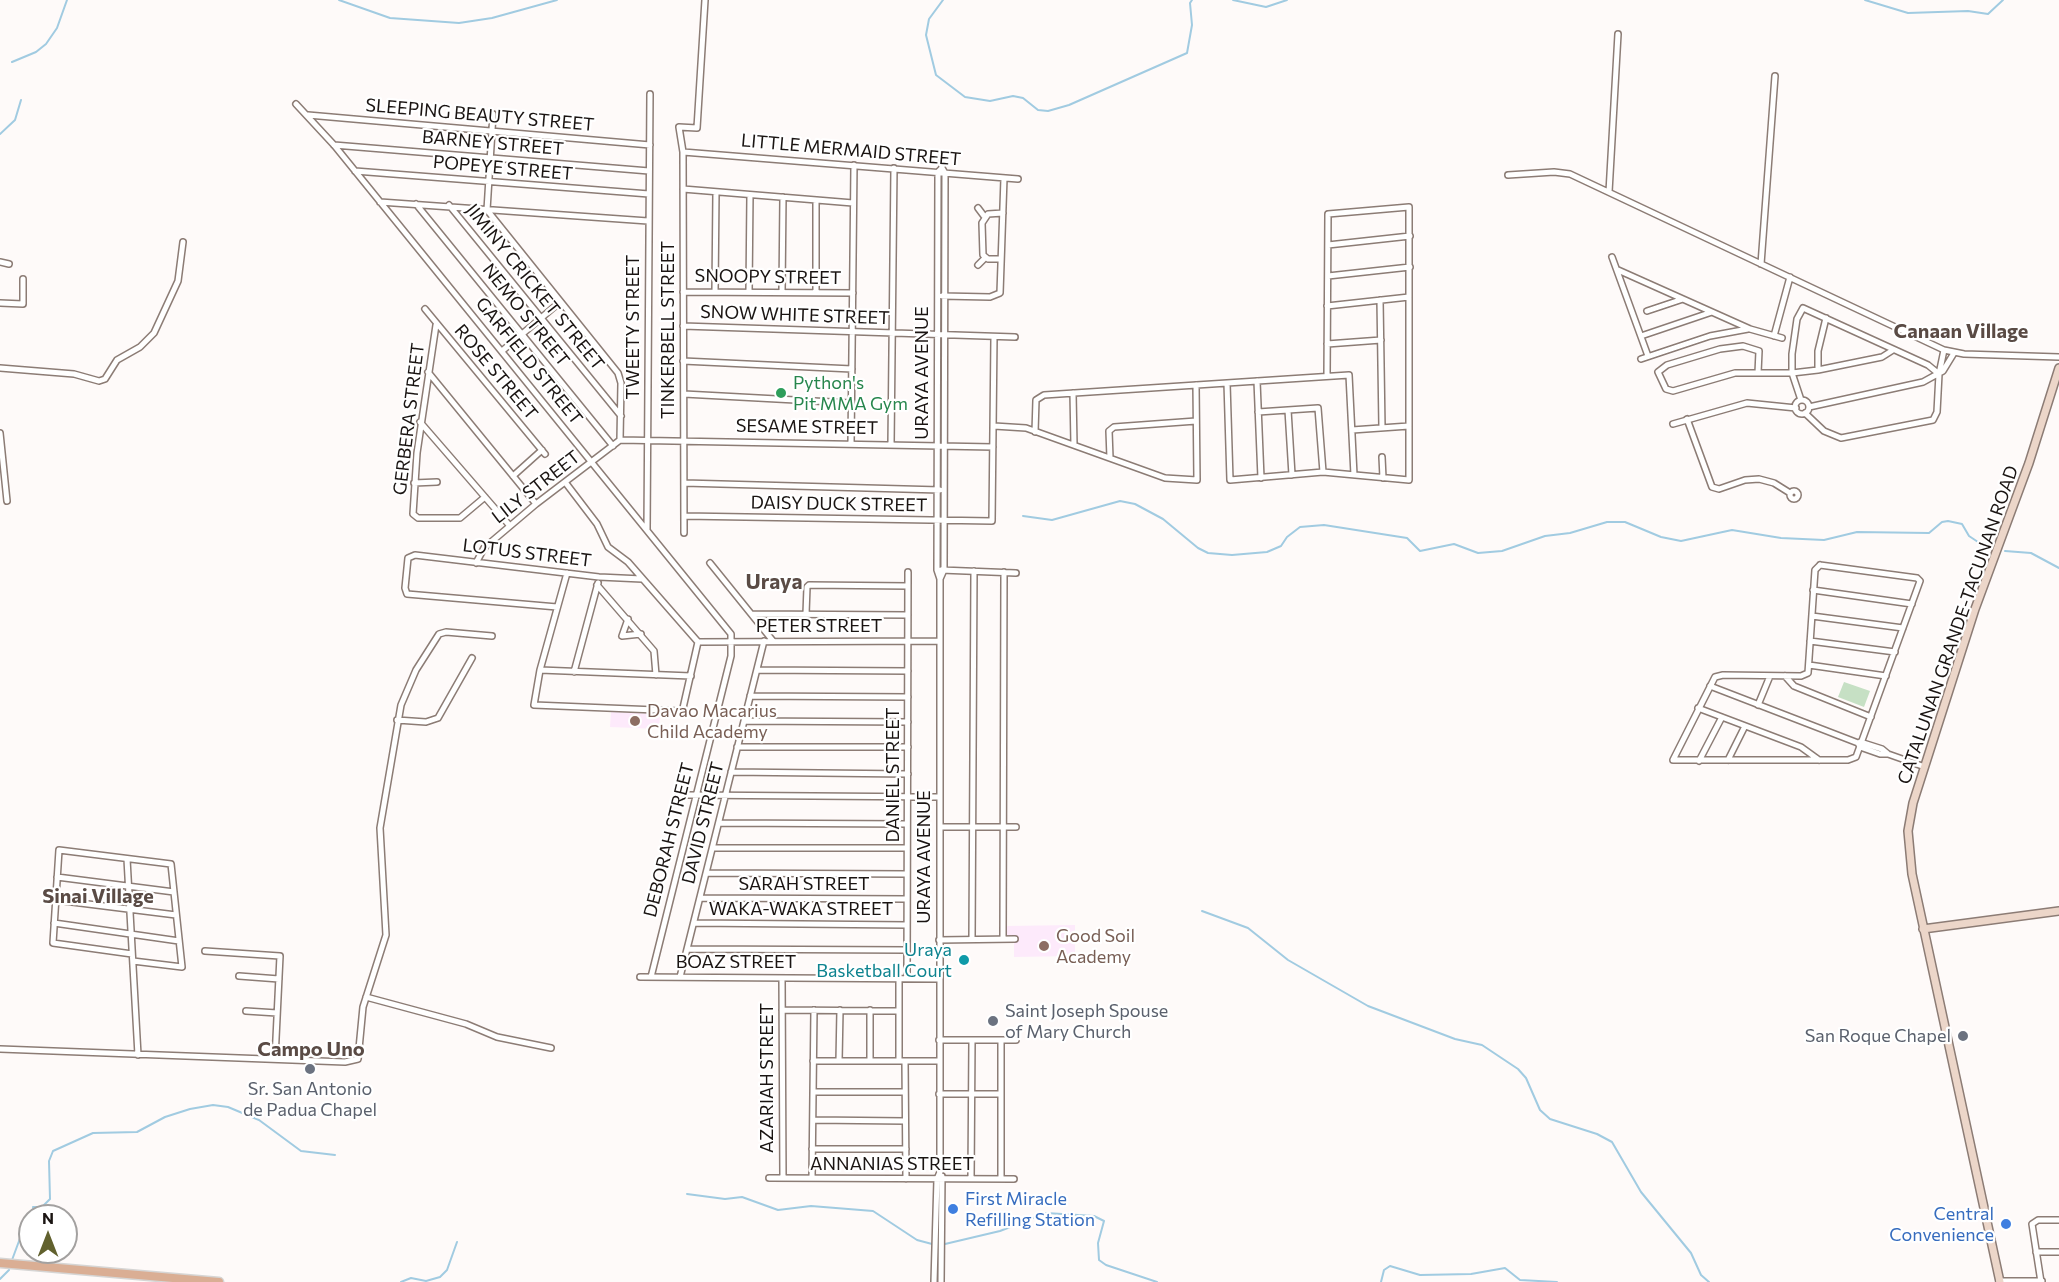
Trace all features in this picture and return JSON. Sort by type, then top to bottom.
[{"type":"main road","name":"CATALUNAN GRANDE-TACUNAN ROAD","points":[[2000,1281],[1923,929],[1912,874],[1908,837],[1913,803],[1924,767],[1975,609],[2029,463],[2059,368]]},
{"type":"main road","points":[[1923,929],[2059,910]]},
{"type":"main road","points":[[0,1263],[219,1282]]},
{"type":"street","name":"TINKERBELL STREET","points":[[684,534],[683,189],[679,127],[697,128],[705,0]]},
{"type":"street","points":[[1609,192],[1618,34]]},
{"type":"street","points":[[1761,264],[1775,76]]},
{"type":"street","name":"TWEETY STREET","points":[[647,530],[650,94]]},
{"type":"street","name":"GARFIELD STREET","points":[[297,104],[334,145],[592,461],[730,632],[733,641]]},
{"type":"street","points":[[493,114],[486,208],[492,219],[619,376],[620,440]]},
{"type":"street","name":"SLEEPING BEAUTY STREET","points":[[308,115],[650,145]]},
{"type":"street","name":"BARNEY STREET","points":[[334,145],[649,171]]},
{"type":"street","name":"LITTLE MERMAID STREET","points":[[682,152],[942,171],[1018,179]]},
{"type":"street","name":"URAYA AVENUE","points":[[940,579],[944,570],[945,240],[942,153]]},
{"type":"street","points":[[851,444],[854,165]]},
{"type":"street","points":[[891,445],[894,168]]},
{"type":"street","name":"POPEYE STREET","points":[[355,171],[649,194]]},
{"type":"street","name":"URAYA AVENUE","points":[[940,1179],[940,579],[937,570],[937,296],[942,171]]},
{"type":"street","points":[[1508,175],[1563,172],[1944,350],[1954,353],[2059,357]]},
{"type":"street","points":[[937,296],[998,296],[1001,290],[1004,178]]},
{"type":"street","points":[[683,189],[853,203]]},
{"type":"street","points":[[715,292],[716,192]]},
{"type":"street","points":[[749,292],[750,195]]},
{"type":"street","points":[[782,292],[783,197]]},
{"type":"street","points":[[816,200],[816,293]]},
{"type":"street","points":[[380,202],[648,221]]},
{"type":"street","name":"NEMO STREET","points":[[416,204],[613,446]]},
{"type":"street","name":"JIMINY CRICKET STREET","points":[[449,206],[621,416]]},
{"type":"street","points":[[1227,383],[1230,480],[1323,472],[1407,481],[1410,479],[1411,211],[1407,206],[1328,214],[1327,376]]},
{"type":"street","points":[[978,208],[984,216]]},
{"type":"street","points":[[984,216],[1003,213]]},
{"type":"street","points":[[978,265],[985,258],[982,223],[984,216]]},
{"type":"street","points":[[1328,245],[1410,236]]},
{"type":"street","points":[[938,240],[945,240]]},
{"type":"street","points":[[0,368],[63,373],[103,381],[122,356],[140,346],[154,333],[178,281],[183,242]]},
{"type":"street","points":[[1612,257],[1648,356]]},
{"type":"street","points":[[985,258],[1001,260]]},
{"type":"street","points":[[0,262],[9,264]]},
{"type":"street","points":[[1328,276],[1410,267]]},
{"type":"street","points":[[1617,270],[1649,287],[1683,299],[1750,329],[1782,338]]},
{"type":"street","points":[[1774,336],[1790,278]]},
{"type":"street","points":[[0,303],[23,304],[23,279]]},
{"type":"street","name":"SNOOPY STREET","points":[[683,292],[853,293]]},
{"type":"street","points":[[1328,306],[1409,297]]},
{"type":"street","points":[[1647,311],[1683,299]]},
{"type":"street","points":[[1380,300],[1382,428]]},
{"type":"street","points":[[502,351],[560,302]]},
{"type":"street","name":"ROSE STREET","points":[[425,309],[543,452],[513,476]]},
{"type":"street","points":[[1801,400],[1792,373],[1792,341],[1801,309],[1808,309],[1931,367],[1939,374]]},
{"type":"street","points":[[1641,336],[1712,312]]},
{"type":"street","points":[[1818,370],[1818,351],[1826,318]]},
{"type":"street","name":"GERBERA STREET","points":[[436,325],[420,422],[413,512],[416,517],[460,518],[485,497]]},
{"type":"street","name":"SNOW WHITE STREET","points":[[683,326],[1015,337]]},
{"type":"street","points":[[1641,359],[1722,332],[1750,329]]},
{"type":"street","points":[[993,447],[994,337]]},
{"type":"street","points":[[1327,344],[1381,340]]},
{"type":"street","points":[[1758,373],[1759,351],[1743,346],[1720,349],[1667,364],[1658,372],[1664,387],[1671,391],[1735,373],[1758,373],[1792,373],[1818,370],[1882,357],[1893,350]]},
{"type":"street","points":[[1673,424],[1747,403],[1796,408],[1798,412],[1805,413],[1824,431],[1841,438],[1930,421],[1936,416],[1939,374],[1944,350]]},
{"type":"street","points":[[1805,413],[1809,406],[1915,385],[1939,374],[1948,366],[1954,353]]},
{"type":"street","points":[[683,361],[852,369]]},
{"type":"street","points":[[428,372],[536,504]]},
{"type":"street","points":[[1035,432],[1037,397],[1349,375],[1354,475]]},
{"type":"street","points":[[1257,381],[1262,478]]},
{"type":"street","points":[[994,426],[1021,427],[1165,478],[1197,480],[1196,385]]},
{"type":"street","points":[[937,390],[944,390]]},
{"type":"street","points":[[1073,393],[1074,445]]},
{"type":"street","points":[[684,394],[851,403]]},
{"type":"street","points":[[1801,400],[1805,400],[1809,406]]},
{"type":"street","points":[[1796,408],[1801,400]]},
{"type":"street","points":[[1258,412],[1318,408],[1323,472]]},
{"type":"street","points":[[1288,410],[1292,475]]},
{"type":"street","points":[[1687,419],[1712,487],[1719,489],[1745,480],[1759,479],[1774,483],[1790,493]]},
{"type":"street","points":[[1110,458],[1109,431],[1114,427],[1196,421]]},
{"type":"street","points":[[420,422],[510,526]]},
{"type":"street","points":[[1352,430],[1409,426]]},
{"type":"street","points":[[0,433],[7,501]]},
{"type":"street","name":"SESAME STREET","points":[[620,440],[684,439],[993,447]]},
{"type":"street","name":"LILY STREET","points":[[476,563],[482,551],[510,526],[620,440]]},
{"type":"street","name":"DAISY DUCK STREET","points":[[684,516],[937,522],[992,521],[993,447]]},
{"type":"street","points":[[1382,457],[1383,478]]},
{"type":"street","points":[[414,483],[437,482]]},
{"type":"street","points":[[565,482],[597,524],[608,547],[642,579],[698,642],[681,710],[534,705],[540,670],[567,573]]},
{"type":"street","name":"DAISY DUCK STREET","points":[[684,483],[944,490]]},
{"type":"street","name":"LOTUS STREET","points":[[557,607],[405,592],[410,556],[599,577],[642,579]]},
{"type":"street","points":[[710,563],[773,641]]},
{"type":"street","points":[[1820,565],[1917,578],[1920,581],[1912,604],[1856,757],[1819,760],[1672,759],[1715,677],[1720,675],[1806,675],[1809,665],[1815,568],[1820,565]]},
{"type":"street","points":[[937,570],[1016,573]]},
{"type":"street","points":[[972,939],[974,571]]},
{"type":"street","name":"DANIEL STREET","points":[[907,979],[908,572]]},
{"type":"street","points":[[1003,939],[1004,572]]},
{"type":"street","points":[[574,672],[599,577]]},
{"type":"street","points":[[597,585],[656,654],[656,675]]},
{"type":"street","points":[[806,614],[809,585],[908,586]]},
{"type":"street","points":[[1814,590],[1912,604]]},
{"type":"street","points":[[752,614],[908,615]]},
{"type":"street","points":[[1812,616],[1903,628]]},
{"type":"street","points":[[622,636],[628,619]]},
{"type":"street","points":[[0,1049],[356,1061],[360,1052],[366,997],[386,935],[380,828],[397,720],[416,670],[439,634],[446,632],[492,636]]},
{"type":"street","points":[[616,640],[622,636],[641,634]]},
{"type":"street","name":"DEBORAH STREET","points":[[651,977],[733,641]]},
{"type":"street","name":"DAVID STREET","points":[[680,977],[764,641]]},
{"type":"street","name":"PETER STREET","points":[[698,642],[939,641]]},
{"type":"street","points":[[1810,641],[1895,652]]},
{"type":"street","points":[[397,720],[426,722],[438,718],[472,658]]},
{"type":"street","points":[[1809,665],[1886,676]]},
{"type":"street","points":[[540,670],[691,676]]},
{"type":"street","points":[[757,670],[908,671]]},
{"type":"street","points":[[1758,705],[1770,676]]},
{"type":"street","points":[[1785,676],[1794,686],[1871,717]]},
{"type":"street","points":[[1710,686],[1924,767]]},
{"type":"street","points":[[750,696],[908,697]]},
{"type":"street","points":[[1698,708],[1801,747],[1819,760]]},
{"type":"street","points":[[1698,760],[1722,717]]},
{"type":"street","points":[[744,721],[908,722]]},
{"type":"street","points":[[1728,760],[1746,726]]},
{"type":"street","points":[[737,747],[908,747]]},
{"type":"street","points":[[731,772],[908,774]]},
{"type":"street","points":[[686,795],[939,797]]},
{"type":"street","points":[[719,823],[908,824]]},
{"type":"street","points":[[940,827],[1016,827]]},
{"type":"street","points":[[712,848],[908,848]]},
{"type":"street","points":[[132,954],[53,943],[59,850],[171,864],[182,967],[133,962]]},
{"type":"street","points":[[127,859],[138,1055]]},
{"type":"street","points":[[706,873],[907,874]]},
{"type":"street","points":[[57,877],[174,892]]},
{"type":"street","name":"SARAH STREET","points":[[700,898],[907,899]]},
{"type":"street","points":[[56,900],[176,915]]},
{"type":"street","points":[[54,923],[179,941]]},
{"type":"street","name":"WAKA-WAKA STREET","points":[[694,923],[907,925]]},
{"type":"street","points":[[939,940],[1015,939]]},
{"type":"street","points":[[687,949],[907,950]]},
{"type":"street","points":[[205,951],[280,956],[275,1059]]},
{"type":"street","points":[[239,976],[279,980]]},
{"type":"street","name":"BOAZ STREET","points":[[640,977],[939,979]]},
{"type":"street","name":"AZARIAH STREET","points":[[782,978],[783,1178]]},
{"type":"street","points":[[899,979],[905,1092],[906,1179]]},
{"type":"street","points":[[366,997],[466,1024],[497,1037],[551,1048]]},
{"type":"street","points":[[782,1010],[899,1011]]},
{"type":"street","points":[[812,1178],[813,1010]]},
{"type":"street","points":[[839,1061],[840,1010]]},
{"type":"street","points":[[870,1010],[870,1061]]},
{"type":"street","points":[[246,1011],[277,1013]]},
{"type":"street","points":[[939,1040],[1016,1040]]},
{"type":"street","points":[[971,1179],[972,1040]]},
{"type":"street","points":[[1001,1040],[1001,1179]]},
{"type":"street","points":[[813,1061],[939,1061]]},
{"type":"street","points":[[813,1092],[905,1092]]},
{"type":"street","points":[[939,1094],[1001,1094]]},
{"type":"street","points":[[813,1120],[905,1121]]},
{"type":"street","points":[[812,1149],[906,1149]]},
{"type":"street","name":"ANNANIAS STREET","points":[[769,1178],[1014,1179]]},
{"type":"street","points":[[934,1282],[935,1229],[940,1179]]},
{"type":"street","points":[[940,1179],[941,1282]]},
{"type":"street","points":[[2000,1281],[2042,1282],[2033,1222],[2059,1220]]},
{"type":"street","points":[[935,1229],[942,1229]]},
{"type":"street","points":[[2036,1252],[2059,1252]]},
{"type":"street","points":[[934,1271],[942,1271]]},
{"type":"shaded area","name":"Davao Macarius Child Academy","points":[[611,712],[660,714],[659,729],[610,727]]},
{"type":"shaded area","name":"Good Soil Academy","points":[[1075,925],[1075,956],[1014,957],[1014,937],[1006,937],[1006,926]]},
{"type":"green space","points":[[1844,682],[1870,691],[1864,707],[1838,697]]},
{"type":"waterway","points":[[12,62],[36,52],[46,44],[57,28],[67,0]]},
{"type":"waterway","points":[[339,0],[390,18],[459,23],[492,18],[557,0]]},
{"type":"waterway","points":[[943,0],[929,19],[926,35],[936,75],[965,97],[990,101],[1013,96],[1023,98],[1038,110],[1048,111],[1069,105],[1187,53],[1192,25],[1190,3],[1192,0]]},
{"type":"waterway","points":[[1233,0],[1266,7],[1287,0]]},
{"type":"waterway","points":[[1865,0],[1908,13],[1968,11],[1988,14],[2003,0]]},
{"type":"waterway","points":[[0,134],[15,120],[21,100]]},
{"type":"waterway","points":[[1023,516],[1052,520],[1120,501],[1135,504],[1163,519],[1198,548],[1208,553],[1232,555],[1267,552],[1281,546],[1287,537],[1300,527],[1324,525],[1407,538],[1420,551],[1454,544],[1478,553],[1502,551],[1545,536],[1570,533],[1607,522],[1625,522],[1661,537],[1681,541],[1732,530],[1781,538],[1824,540],[1857,532],[1929,533],[1942,522],[1948,521],[1962,524],[1969,536],[1987,548]]},
{"type":"waterway","points":[[2005,551],[2031,553],[2059,568]]},
{"type":"waterway","points":[[1202,911],[1248,928],[1288,960],[1368,1006],[1455,1039],[1482,1045],[1518,1069],[1526,1078],[1540,1110],[1550,1119],[1597,1134],[1612,1142],[1641,1192],[1691,1253],[1701,1275],[1709,1282]]},
{"type":"waterway","points":[[45,1204],[50,1199],[49,1161],[53,1151],[93,1133],[137,1132],[165,1117],[213,1105],[228,1107],[259,1120],[301,1151],[335,1155]]},
{"type":"waterway","points":[[687,1194],[725,1199],[742,1197],[778,1210],[811,1206],[873,1211],[917,1240],[932,1244]]},
{"type":"waterway","points":[[945,1244],[1000,1231],[1046,1213],[1094,1216],[1104,1221],[1098,1243],[1099,1260],[1106,1265],[1157,1282]]},
{"type":"waterway","points":[[401,1282],[411,1278],[426,1281],[440,1277],[447,1270],[457,1242]]},
{"type":"waterway","points":[[12,1260],[18,1244]]},
{"type":"waterway","points":[[1381,1282],[1384,1270],[1390,1266],[1420,1275],[1471,1274],[1505,1268],[1520,1280],[1557,1282]]},
{"type":"waterway","points":[[0,1279],[9,1270]]},
{"type":"place","name":"Python's Pit MMA Gym","points":[[781,393]]},
{"type":"place","name":"Davao Macarius Child Academy","points":[[635,721]]},
{"type":"place","name":"Good Soil Academy","points":[[1044,946]]},
{"type":"place","name":"Uraya Basketball Court","points":[[964,960]]},
{"type":"place","name":"Saint Joseph Spouse of Mary Church","points":[[993,1021]]},
{"type":"place","name":"San Roque Chapel","points":[[1963,1036]]},
{"type":"place","name":"Sr. San Antonio de Padua Chapel","points":[[310,1069]]},
{"type":"place","name":"First Miracle Refilling Station","points":[[953,1209]]},
{"type":"place","name":"Central Convenience","points":[[2006,1224]]},
{"type":"district","name":"Canaan Village","points":[[1961,331]]},
{"type":"district","name":"Uraya","points":[[774,582]]},
{"type":"district","name":"Sinai Village","points":[[98,896]]},
{"type":"district","name":"Campo Uno","points":[[311,1049]]}]
